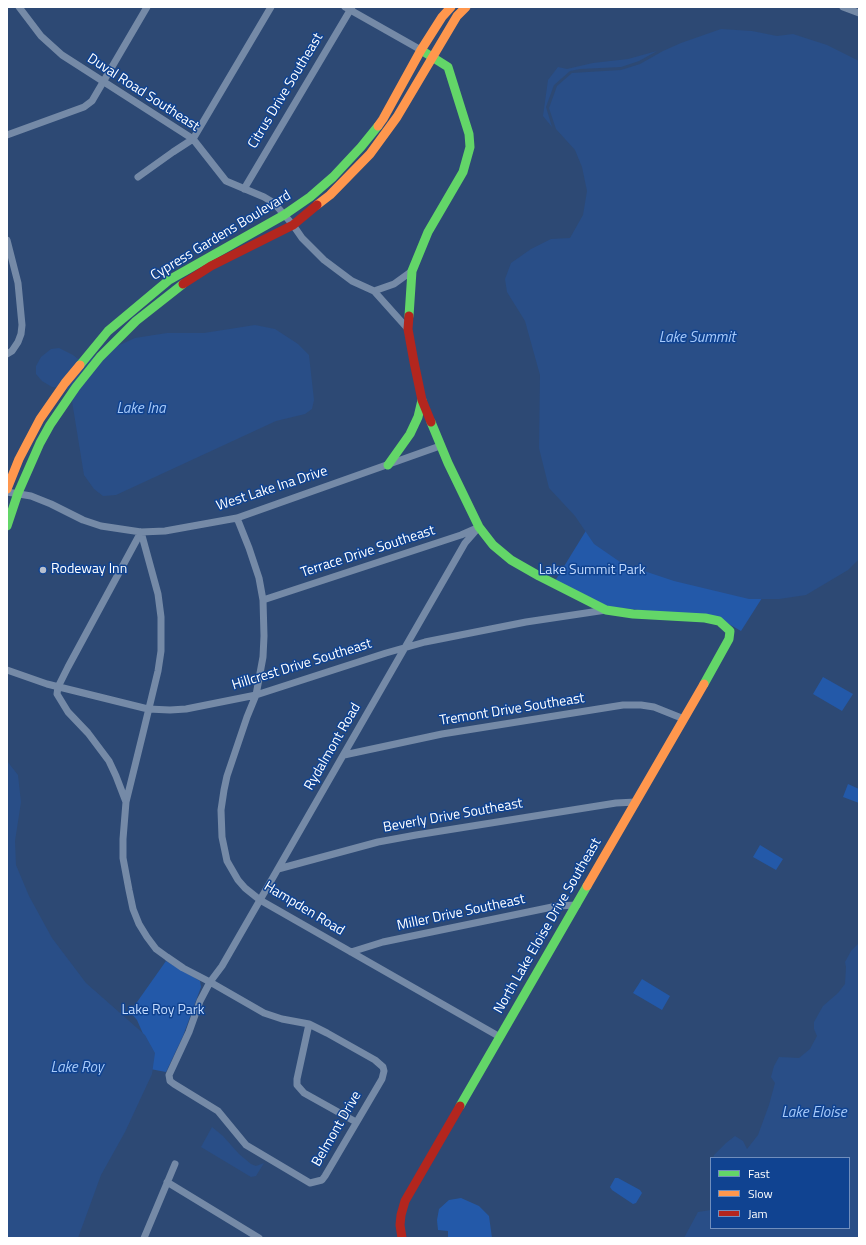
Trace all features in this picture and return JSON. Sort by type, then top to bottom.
[{"type":"street","name":"Duval Road Southeast","points":[[19,7],[32,26],[52,47],[193,139],[226,181],[269,200],[293,224],[312,248],[335,270],[352,281],[374,291]]},
{"type":"street","points":[[7,135],[84,107],[92,101],[147,7]]},
{"type":"street","points":[[138,177],[193,139],[271,7]]},
{"type":"street","name":"Cypress Gardens Boulevard","points":[[7,488],[19,459],[40,419],[65,383],[108,331],[169,280],[284,215],[316,192],[333,177],[361,147],[383,119],[421,50],[442,17],[451,7]]},
{"type":"street","name":"Cypress Gardens Boulevard","points":[[7,526],[18,493],[40,443],[50,425],[76,387],[100,357],[136,321],[177,288],[211,266],[293,224],[330,195],[370,154],[397,118],[457,16],[466,7]]},
{"type":"street","points":[[843,7],[859,13]]},
{"type":"street","points":[[349,8],[448,67],[469,134],[470,147],[462,172],[428,232],[412,271],[408,329],[422,400],[440,446],[479,527],[493,545],[511,560],[546,580],[606,610]]},
{"type":"street","name":"Citrus Drive Southeast","points":[[244,189],[349,8]]},
{"type":"street","points":[[7,240],[18,283],[22,325],[18,342],[7,354]]},
{"type":"street","points":[[408,329],[374,291],[394,284],[412,271]]},
{"type":"street","points":[[388,465],[410,434],[418,418],[422,400]]},
{"type":"street","name":"West Lake Ina Drive","points":[[7,492],[18,493],[51,504],[92,523],[106,527],[141,532],[179,529],[236,518],[440,446]]},
{"type":"street","name":"Hampden Road","points":[[236,518],[249,548],[259,578],[263,600],[264,642],[260,677],[256,695],[227,776],[222,804],[222,826],[225,855],[232,873],[245,888],[260,900],[500,1037]]},
{"type":"street","name":"Terrace Drive Southeast","points":[[263,600],[461,535],[479,527]]},
{"type":"street","name":"Rydalmont Road","points":[[180,1051],[189,1032],[200,1001],[210,982],[222,966],[465,543],[479,527]]},
{"type":"street","points":[[126,802],[110,761],[88,733],[64,707],[57,694],[58,687],[68,667],[141,532]]},
{"type":"street","name":"Belmont Drive","points":[[141,532],[158,594],[162,641],[160,658],[126,802],[123,838],[123,858],[134,909],[140,924],[147,937],[163,955],[183,968],[264,1013],[282,1019],[309,1024],[327,1033],[376,1060],[384,1071],[382,1079],[325,1176],[322,1180],[310,1183],[250,1149],[242,1142],[218,1111],[170,1081],[169,1075],[180,1051]]},
{"type":"street","name":"North Lake Eloise Drive Southeast","points":[[402,1238],[400,1215],[405,1201],[729,639],[730,631],[719,621],[705,618],[633,614],[606,610]]},
{"type":"street","name":"Hillcrest Drive Southeast","points":[[7,670],[58,687],[148,709],[186,709],[256,695],[386,653],[431,641],[526,622],[606,610]]},
{"type":"street","name":"Tremont Drive Southeast","points":[[344,755],[442,734],[624,705],[654,707],[684,719]]},
{"type":"street","name":"Beverly Drive Southeast","points":[[278,869],[378,842],[616,803],[636,802]]},
{"type":"street","name":"Miller Drive Southeast","points":[[351,952],[383,942],[549,908],[577,905]]},
{"type":"street","points":[[309,1024],[297,1085],[304,1093],[356,1122]]},
{"type":"street","points":[[144,1238],[175,1164]]},
{"type":"street","points":[[167,1182],[258,1238]]},
{"type":"green space","name":"Lake Summit Park","points":[[587,529],[762,598],[741,631],[720,619],[604,606],[555,581]]},
{"type":"green space","points":[[823,677],[853,694],[842,711],[813,694]]},
{"type":"green space","points":[[848,784],[859,789],[859,803],[843,797]]},
{"type":"green space","points":[[760,845],[783,859],[776,870],[753,857]]},
{"type":"green space","name":"Lake Roy Park","points":[[166,961],[200,981],[201,987],[183,1036],[166,1072],[145,1068],[144,1036],[137,1020],[130,1012]]},
{"type":"green space","points":[[642,979],[670,996],[662,1010],[633,993]]},
{"type":"green space","points":[[615,1178],[618,1178],[640,1190],[642,1193],[636,1203],[633,1204],[612,1190],[610,1187]]},
{"type":"green space","points":[[461,1198],[479,1206],[489,1216],[492,1238],[448,1238],[448,1231],[438,1230],[437,1220],[439,1209],[449,1200]]},
{"type":"water","name":"Lake Summit","points":[[721,29],[752,31],[777,36],[793,34],[827,45],[859,61],[859,559],[848,570],[806,595],[779,599],[749,599],[674,581],[623,564],[594,544],[575,516],[549,488],[539,448],[540,375],[525,321],[507,292],[505,279],[511,263],[531,249],[551,239],[570,238],[583,215],[587,191],[582,167],[575,150],[556,129],[549,108],[557,86],[572,73],[621,70],[640,64],[681,43]]},
{"type":"water","points":[[657,51],[639,61],[621,67],[580,69],[570,71],[554,85],[546,107],[552,127],[543,116],[548,80],[558,67],[567,69],[593,63],[628,59]]},
{"type":"water","name":"Lake Ina","points":[[255,325],[275,329],[298,344],[309,355],[314,400],[312,409],[305,414],[276,421],[116,495],[103,496],[94,489],[84,475],[71,395],[66,388],[52,387],[42,381],[36,374],[36,366],[41,357],[51,349],[59,348],[73,355],[82,362],[135,338],[167,333],[204,333]]},
{"type":"water","name":"Lake Roy","points":[[7,761],[18,775],[21,802],[15,841],[16,865],[29,896],[52,938],[86,983],[145,1035],[155,1053],[152,1074],[125,1132],[101,1175],[78,1238],[7,1238]]},
{"type":"water","name":"Lake Eloise","points":[[859,943],[859,1238],[684,1238],[698,1212],[710,1210],[710,1229],[850,1229],[850,1157],[713,1157],[726,1143],[735,1136],[743,1141],[747,1149],[758,1135],[775,1083],[771,1077],[774,1066],[779,1057],[799,1058],[810,1049],[817,1036],[814,1029],[814,1022],[823,1006],[838,993],[845,984],[845,962],[851,951]]},
{"type":"water","points":[[212,1127],[251,1164],[256,1166],[264,1163],[256,1176],[251,1177],[201,1147]]},
{"type":"traffic: fast","points":[[409,316],[412,271],[428,232],[463,172],[470,147],[469,134],[448,67],[421,50]]},
{"type":"traffic: fast","points":[[80,365],[108,331],[169,280],[284,215],[310,197],[333,177],[378,126]]},
{"type":"traffic: fast","points":[[7,526],[18,493],[40,443],[50,425],[76,387],[100,357],[136,321],[183,284]]},
{"type":"traffic: fast","points":[[388,465],[410,434],[418,417],[422,400]]},
{"type":"traffic: fast","points":[[431,422],[448,463],[479,527],[493,545],[511,560],[606,610],[633,614],[705,618],[719,621],[730,631],[729,639],[704,684]]},
{"type":"traffic: fast","points":[[460,1106],[587,886]]},
{"type":"traffic: slow","points":[[378,126],[421,50],[442,17],[451,7]]},
{"type":"traffic: slow","points":[[317,205],[330,195],[370,154],[397,117],[457,16],[466,7]]},
{"type":"traffic: slow","points":[[7,489],[19,459],[40,419],[65,383],[80,365]]},
{"type":"traffic: slow","points":[[587,886],[704,684]]},
{"type":"traffic: jam","points":[[183,284],[211,266],[293,225],[317,205]]},
{"type":"traffic: jam","points":[[409,316],[408,329],[414,362],[422,400],[431,422]]},
{"type":"traffic: jam","points":[[402,1238],[400,1225],[405,1201],[460,1106]]},
{"type":"place","name":"Rodeway Inn","points":[[43,570]]}]
